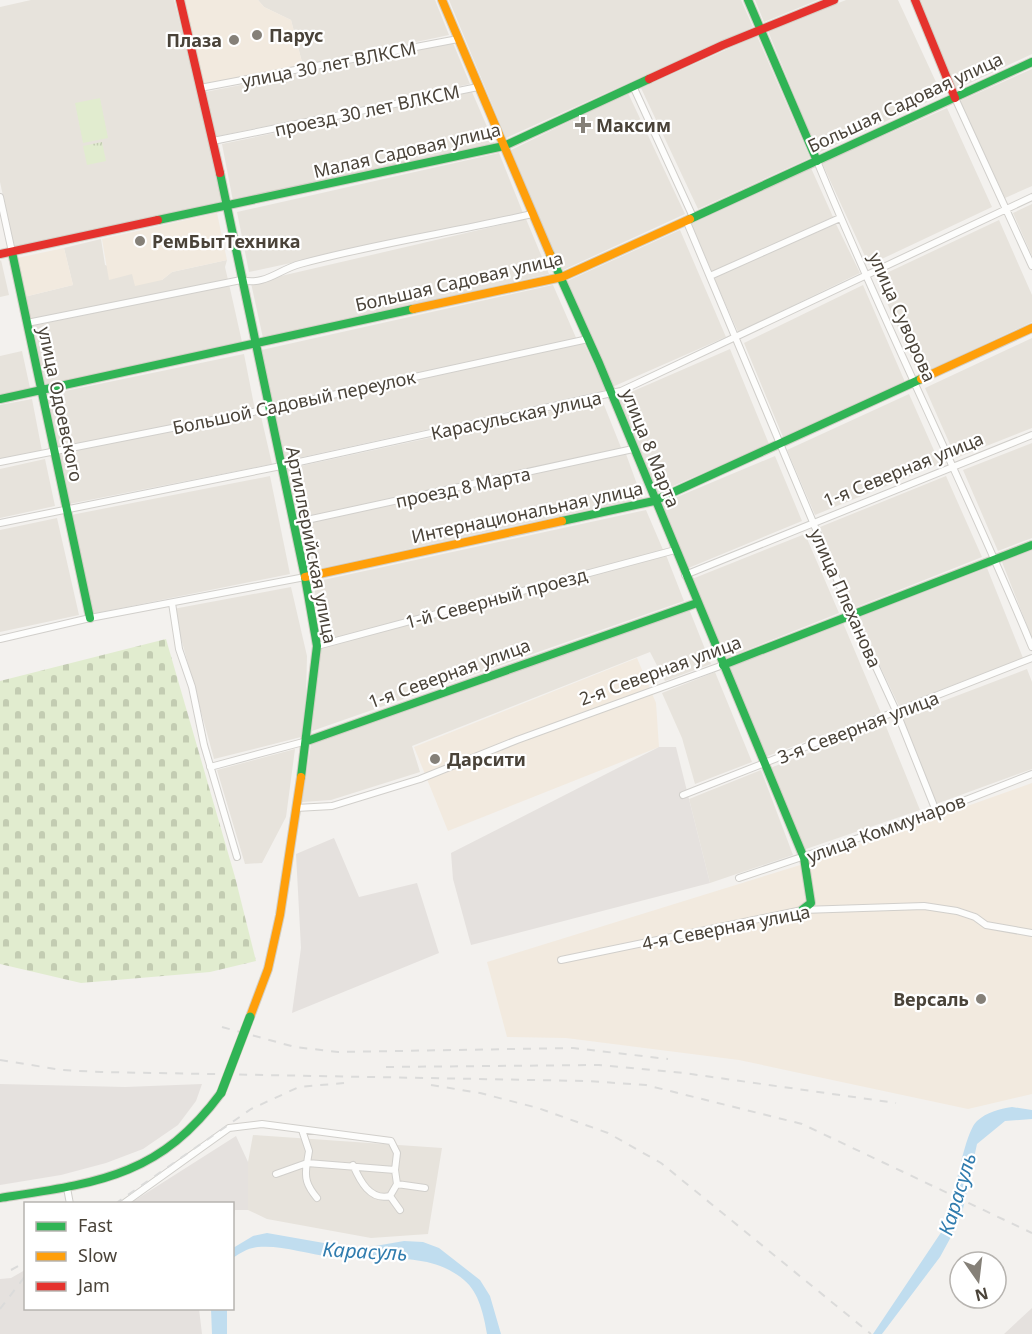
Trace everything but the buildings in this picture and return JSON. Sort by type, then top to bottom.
[{"type":"street","name":"Артиллерийская улица","points":[[0,1198],[67,1188],[123,1173],[158,1156],[194,1129],[221,1093],[268,969],[280,915],[307,741],[317,646],[305,577],[227,207],[180,0]]},
{"type":"street","name":"улица 8 Марта","points":[[442,0],[532,214],[562,277],[612,394],[654,501],[766,763],[804,858],[815,907]]},
{"type":"street","name":"улица Суворова","points":[[748,0],[840,218],[916,383],[951,467],[996,559],[1032,646]]},
{"type":"street","name":"Малая Садовая улица","points":[[0,254],[504,146],[760,29],[834,0]]},
{"type":"street","points":[[915,0],[955,98],[1032,266]]},
{"type":"street","name":"улица 30 лет ВЛКСМ","points":[[200,88],[458,39]]},
{"type":"street","name":"Большая Садовая улица","points":[[0,399],[562,277],[1032,62]]},
{"type":"street","name":"улица Плеханова","points":[[633,86],[780,445],[852,615],[897,713],[936,811]]},
{"type":"street","name":"проезд 30 лет ВЛКСМ","points":[[213,141],[478,87]]},
{"type":"street","name":"улица Одоевского","points":[[0,197],[90,618]]},
{"type":"street","name":"Карасульская улица","points":[[0,523],[281,466],[612,394],[736,339],[1032,197]]},
{"type":"street","points":[[27,323],[241,280],[252,283],[272,279],[297,265],[376,245],[532,214]]},
{"type":"street","points":[[710,276],[840,218]]},
{"type":"street","name":"Интернациональная улица","points":[[0,639],[90,618],[305,577],[654,501],[1032,328]]},
{"type":"street","name":"Большой Садовый переулок","points":[[0,462],[268,409],[588,339]]},
{"type":"street","name":"1-я Северная улица","points":[[686,575],[1032,435]]},
{"type":"street","name":"проезд 8 Марта","points":[[293,523],[633,449]]},
{"type":"street","name":"2-я Северная улица","points":[[295,808],[332,806],[420,780],[517,740],[723,665],[1032,544]]},
{"type":"street","name":"1-й Северный проезд","points":[[317,646],[675,550]]},
{"type":"street","points":[[172,603],[179,649],[194,696],[210,767],[237,857]]},
{"type":"street","name":"1-я Северная улица","points":[[210,767],[307,741],[697,603]]},
{"type":"street","name":"3-я Северная улица","points":[[683,795],[897,713],[1032,658]]},
{"type":"street","name":"улица Коммунаров","points":[[739,878],[804,858],[1032,774]]},
{"type":"street","name":"4-я Северная улица","points":[[815,907],[924,906],[957,910],[975,917],[986,925],[1032,933]]},
{"type":"street","points":[[802,910],[815,907]]},
{"type":"street","name":"4-я Северная улица","points":[[561,960],[802,910]]},
{"type":"street","points":[[124,1202],[229,1128],[262,1124],[391,1141],[397,1153],[395,1170],[397,1184],[390,1196],[383,1198],[373,1194],[364,1186],[353,1165]]},
{"type":"street","points":[[302,1130],[309,1151],[305,1175],[309,1189],[317,1198]]},
{"type":"street","points":[[276,1174],[307,1163],[395,1170]]},
{"type":"street","points":[[397,1184],[425,1188]]},
{"type":"street","points":[[67,1188],[70,1202]]},
{"type":"street","points":[[390,1196],[400,1210]]},
{"type":"shaded area","points":[[31,0],[174,0],[226,201],[14,247],[0,182],[0,7]]},
{"type":"shaded area","points":[[184,0],[258,0],[264,7],[291,20],[303,66],[204,84]]},
{"type":"shaded area","points":[[258,0],[435,0],[449,35],[303,66],[291,20],[264,7]]},
{"type":"shaded area","points":[[449,0],[741,0],[753,27],[506,138]]},
{"type":"shaded area","points":[[755,0],[818,0],[764,22]]},
{"type":"shaded area","points":[[846,0],[898,0],[942,95],[818,153],[768,31]]},
{"type":"shaded area","points":[[914,0],[1032,0],[1032,54],[955,90]]},
{"type":"shaded area","points":[[757,36],[810,158],[698,209],[641,88]]},
{"type":"shaded area","points":[[453,43],[470,84],[214,137],[205,92]]},
{"type":"shaded area","points":[[1032,69],[1032,186],[1005,198],[960,101]]},
{"type":"shaded area","points":[[472,92],[495,145],[233,201],[222,144]]},
{"type":"shaded area","points":[[628,93],[685,214],[561,271],[511,150]]},
{"type":"shaded area","points":[[947,108],[992,207],[869,265],[822,163]]},
{"type":"shaded area","points":[[499,153],[523,213],[249,272],[237,212]]},
{"type":"shaded area","points":[[811,168],[833,217],[712,272],[691,224]]},
{"type":"shaded area","points":[[1032,204],[1032,256],[1013,213]]},
{"type":"shaded area","points":[[217,213],[227,260],[172,272],[162,280],[135,286],[132,274],[109,280],[102,239]]},
{"type":"shaded area","points":[[526,219],[549,274],[263,338],[251,283]]},
{"type":"shaded area","points":[[999,220],[1032,295],[1032,322],[919,375],[876,278]]},
{"type":"shaded area","points":[[836,224],[860,273],[738,332],[713,276]]},
{"type":"shaded area","points":[[680,230],[726,337],[610,388],[567,281]]},
{"type":"shaded area","points":[[101,239],[105,265],[132,274],[162,280],[172,272],[227,260],[225,267],[228,280],[30,321],[24,297],[73,285],[64,248]]},
{"type":"shaded area","points":[[64,248],[73,285],[24,297],[17,258]]},
{"type":"shaded area","points":[[0,261],[9,295],[0,297]]},
{"type":"shaded area","points":[[229,284],[242,342],[44,386],[31,326],[90,314],[124,303]]},
{"type":"shaded area","points":[[553,285],[577,340],[268,407],[257,351]]},
{"type":"shaded area","points":[[863,285],[905,382],[783,437],[744,343]]},
{"type":"shaded area","points":[[1032,338],[1032,428],[956,458],[925,388]]},
{"type":"shaded area","points":[[584,343],[606,390],[280,462],[270,415],[336,395],[407,382]]},
{"type":"shaded area","points":[[730,349],[769,444],[657,493],[615,399]]},
{"type":"shaded area","points":[[22,351],[30,388],[0,395],[0,356]]},
{"type":"shaded area","points":[[244,354],[255,410],[58,448],[46,395]]},
{"type":"shaded area","points":[[909,394],[940,464],[815,515],[787,450]]},
{"type":"shaded area","points":[[32,399],[42,451],[0,460],[0,405]]},
{"type":"shaded area","points":[[602,400],[622,450],[297,519],[287,469]]},
{"type":"shaded area","points":[[260,412],[272,464],[69,504],[58,453]]},
{"type":"shaded area","points":[[1032,443],[1032,538],[998,551],[963,470]]},
{"type":"shaded area","points":[[626,454],[642,498],[308,571],[298,523]]},
{"type":"shaded area","points":[[775,456],[802,521],[686,569],[658,505]]},
{"type":"shaded area","points":[[45,459],[55,506],[0,518],[0,469]]},
{"type":"shaded area","points":[[270,476],[290,574],[92,614],[71,515]]},
{"type":"shaded area","points":[[946,476],[982,557],[854,608],[820,527]]},
{"type":"shaded area","points":[[646,510],[664,552],[320,643],[314,582]]},
{"type":"shaded area","points":[[57,518],[79,615],[0,632],[0,530]]},
{"type":"shaded area","points":[[805,534],[839,613],[724,659],[692,579]]},
{"type":"shaded area","points":[[1032,550],[1032,638],[1002,562]]},
{"type":"shaded area","points":[[666,555],[684,601],[312,731],[317,646]]},
{"type":"shaded area","points":[[987,568],[1023,658],[899,706],[857,618]]},
{"type":"shaded area","points":[[291,587],[307,656],[306,696],[301,737],[214,759],[173,609]]},
{"type":"shaded area","points":[[689,609],[711,664],[665,681],[650,652],[412,746],[420,772],[331,800],[302,802],[311,744]]},
{"type":"shaded area","points":[[843,623],[881,713],[765,757],[728,668]]},
{"type":"shaded area","points":[[637,658],[656,703],[659,747],[448,831],[414,747]]},
{"type":"shaded area","points":[[1027,669],[1032,682],[1032,769],[936,804],[901,717]]},
{"type":"shaded area","points":[[715,672],[752,762],[695,784],[682,738],[662,693]]},
{"type":"shaded area","points":[[885,724],[920,810],[803,850],[770,768]]},
{"type":"shaded area","points":[[659,747],[676,747],[710,883],[471,945],[453,879],[451,853]]},
{"type":"shaded area","points":[[295,749],[286,817],[262,863],[245,864],[217,770]]},
{"type":"shaded area","points":[[761,770],[793,855],[710,883],[689,799]]},
{"type":"shaded area","points":[[1032,783],[1032,1094],[968,1109],[739,1060],[566,1038],[507,1037],[487,962],[810,862]]},
{"type":"shaded area","points":[[334,838],[359,897],[417,883],[439,953],[292,1013],[301,948],[296,854]]},
{"type":"shaded area","points":[[0,1084],[125,1087],[202,1084],[196,1101],[178,1125],[143,1149],[106,1163],[61,1175],[0,1185]]},
{"type":"shaded area","points":[[253,1135],[442,1148],[428,1234],[371,1238],[267,1219],[248,1210],[248,1162]]},
{"type":"shaded area","points":[[236,1136],[248,1162],[248,1210],[235,1210],[234,1218],[234,1202],[132,1202]]},
{"type":"shaded area","points":[[24,1271],[24,1310],[199,1310],[202,1334],[0,1334],[0,1279],[11,1278]]},
{"type":"shaded area","points":[[1032,1308],[1032,1334],[1004,1334]]},
{"type":"green space","points":[[100,98],[108,138],[83,143],[75,103]]},
{"type":"green space","points":[[102,142],[106,161],[87,165],[83,146]]},
{"type":"green space","points":[[166,639],[235,877],[256,961],[210,972],[81,983],[0,964],[0,681]]},
{"type":"water","name":"Карасуль","points":[[1012,1107],[1032,1110],[1032,1119],[1005,1121],[977,1144],[963,1209],[940,1257],[882,1334],[873,1334],[944,1228],[972,1128],[985,1115]]},
{"type":"water","name":"Карасуль","points":[[267,1233],[358,1249],[404,1241],[423,1242],[439,1248],[480,1280],[490,1296],[501,1334],[487,1334],[480,1305],[473,1291],[464,1280],[450,1270],[418,1260],[331,1257],[285,1248],[251,1248],[234,1257],[234,1247],[253,1236]]},
{"type":"water","points":[[211,1310],[227,1310],[227,1334],[212,1334]]},
{"type":"railway","points":[[222,1027],[295,1047],[338,1052],[573,1048],[668,1059]]},
{"type":"railway","points":[[0,1060],[62,1070],[101,1072],[587,1081],[646,1085],[802,1124],[1032,1233]]},
{"type":"railway","points":[[386,1067],[599,1065],[684,1073],[896,1103]]},
{"type":"railway","points":[[118,1202],[251,1109],[299,1087],[344,1083]]},
{"type":"railway","points":[[431,1085],[480,1093],[538,1108],[608,1133],[661,1163],[871,1334]]},
{"type":"railway","points":[[11,1270],[24,1263]]},
{"type":"railway","points":[[0,1309],[24,1278]]},
{"type":"traffic: fast","points":[[748,0],[817,161]]},
{"type":"traffic: fast","points":[[690,219],[1032,62]]},
{"type":"traffic: fast","points":[[158,220],[504,146],[649,79]]},
{"type":"traffic: fast","points":[[220,173],[305,577],[317,646],[301,777]]},
{"type":"traffic: fast","points":[[12,252],[90,618]]},
{"type":"traffic: fast","points":[[550,254],[599,363],[804,858],[811,903],[802,910]]},
{"type":"traffic: fast","points":[[0,399],[413,309]]},
{"type":"traffic: fast","points":[[562,521],[654,501],[921,379]]},
{"type":"traffic: fast","points":[[723,665],[1032,545]]},
{"type":"traffic: fast","points":[[307,741],[697,603]]},
{"type":"traffic: fast","points":[[221,1093],[250,1017]]},
{"type":"traffic: fast","points":[[0,1198],[67,1187],[124,1171],[174,1143],[198,1121],[221,1093]]},
{"type":"traffic: slow","points":[[442,0],[550,254]]},
{"type":"traffic: slow","points":[[413,309],[562,277],[690,219]]},
{"type":"traffic: slow","points":[[921,379],[1032,328]]},
{"type":"traffic: slow","points":[[305,577],[562,521]]},
{"type":"traffic: slow","points":[[250,1017],[268,969],[280,915],[301,777]]},
{"type":"traffic: jam","points":[[180,0],[220,173]]},
{"type":"traffic: jam","points":[[649,79],[723,45],[834,0]]},
{"type":"traffic: jam","points":[[915,0],[955,98]]},
{"type":"traffic: jam","points":[[0,254],[158,220]]},
{"type":"place","name":"Парус","points":[[257,35]]},
{"type":"place","name":"Плаза","points":[[234,40]]},
{"type":"place","name":"Максим","points":[[583,125]]},
{"type":"place","name":"РемБытТехника","points":[[140,241]]},
{"type":"place","name":"Дарсити","points":[[435,759]]},
{"type":"place","name":"Версаль","points":[[981,999]]}]
